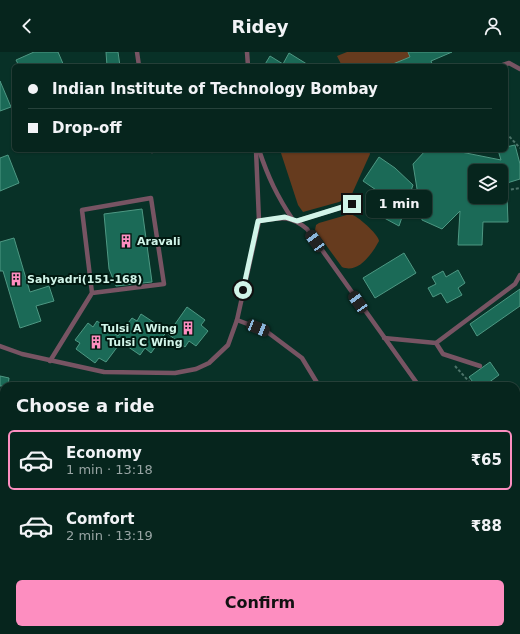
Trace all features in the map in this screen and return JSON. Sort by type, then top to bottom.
[{"type":"lane","points":[[137,52],[139,64]]},
{"type":"lane","points":[[247,52],[248,64]]},
{"type":"lane","points":[[506,64],[509,63],[520,69]]},
{"type":"lane","points":[[0,346],[22,354],[50,361],[104,372],[175,373],[196,370],[209,363],[228,345],[237,320],[258,221],[258,152]]},
{"type":"lane","points":[[259,152],[277,196],[295,221]]},
{"type":"lane","points":[[50,361],[92,293],[82,210],[151,198],[164,284],[92,293]]},
{"type":"lane","points":[[295,221],[352,204]]},
{"type":"lane","points":[[258,221],[285,217],[295,221],[307,229],[416,382]]},
{"type":"lane","points":[[384,338],[436,343],[515,284],[520,275]]},
{"type":"lane","points":[[237,320],[266,331],[302,358],[317,382]]},
{"type":"lane","points":[[436,343],[443,354],[480,366]]},
{"type":"path","points":[[508,135],[520,148]]},
{"type":"path","points":[[508,190],[520,188]]},
{"type":"path","points":[[443,354],[468,382]]},
{"type":"shaded area","points":[[347,52],[408,52],[410,57],[401,61],[402,64],[341,64],[337,56]]},
{"type":"shaded area","points":[[281,152],[370,152],[370,154],[351,196],[339,202],[303,212],[298,205]]},
{"type":"shaded area","points":[[350,214],[367,225],[379,241],[373,252],[364,262],[354,268],[342,267],[315,230],[316,225],[319,223]]},
{"type":"building","points":[[34,52],[58,52],[63,64],[18,64],[16,60]]},
{"type":"building","points":[[106,52],[118,52],[120,64],[107,64]]},
{"type":"building","points":[[408,52],[452,52],[431,61],[432,64],[393,64],[410,57]]},
{"type":"building","points":[[289,53],[307,64],[283,64]]},
{"type":"building","points":[[270,56],[283,64],[265,64]]},
{"type":"building","points":[[0,81],[11,107],[0,111]]},
{"type":"building","points":[[515,145],[520,164],[520,179],[508,183],[508,164],[468,164],[468,204],[507,204],[508,222],[483,222],[482,245],[458,245],[460,211],[442,229],[422,220],[413,164],[424,152],[461,152],[501,160],[499,152],[508,152],[508,147]]},
{"type":"building","points":[[8,155],[19,183],[0,191],[0,158]]},
{"type":"building","points":[[379,157],[395,168],[413,185],[399,226],[375,213],[385,196],[363,181]]},
{"type":"building","name":"Aravali","points":[[142,209],[152,282],[116,286],[109,269],[104,214]]},
{"type":"building","name":"Sahyadri(151-168)","points":[[14,238],[30,292],[49,286],[54,301],[36,306],[41,321],[20,328],[3,271],[0,271],[0,242]]},
{"type":"building","points":[[404,253],[416,273],[375,298],[363,278]]},
{"type":"building","points":[[458,270],[465,283],[458,288],[462,295],[447,303],[441,293],[433,297],[428,288],[436,284],[432,277],[443,271],[446,277]]},
{"type":"building","points":[[520,289],[520,306],[477,336],[470,324]]},
{"type":"building","name":"Tulsi A Wing","points":[[187,307],[205,320],[201,325],[208,331],[196,346],[189,341],[185,347],[168,334]]},
{"type":"building","points":[[141,314],[167,331],[151,353],[145,348],[140,355],[121,342],[106,362],[99,358],[95,363],[76,349],[80,343],[75,340],[88,323],[93,327],[97,321],[118,336],[132,318],[137,321]]},
{"type":"building","points":[[490,362],[499,375],[489,382],[473,382],[469,377]]},
{"type":"building","points":[[0,376],[9,378],[8,382],[0,382]]},
{"type":"place","name":"Aravali","points":[[126,241]]},
{"type":"place","name":"Sahyadri(151-168)","points":[[16,279]]},
{"type":"place","name":"Tulsi A Wing","points":[[188,328]]},
{"type":"place","name":"Tulsi C Wing","points":[[96,342]]},
{"type":"route","points":[[243,290],[258,221],[285,217],[297,221],[352,204]]}]
